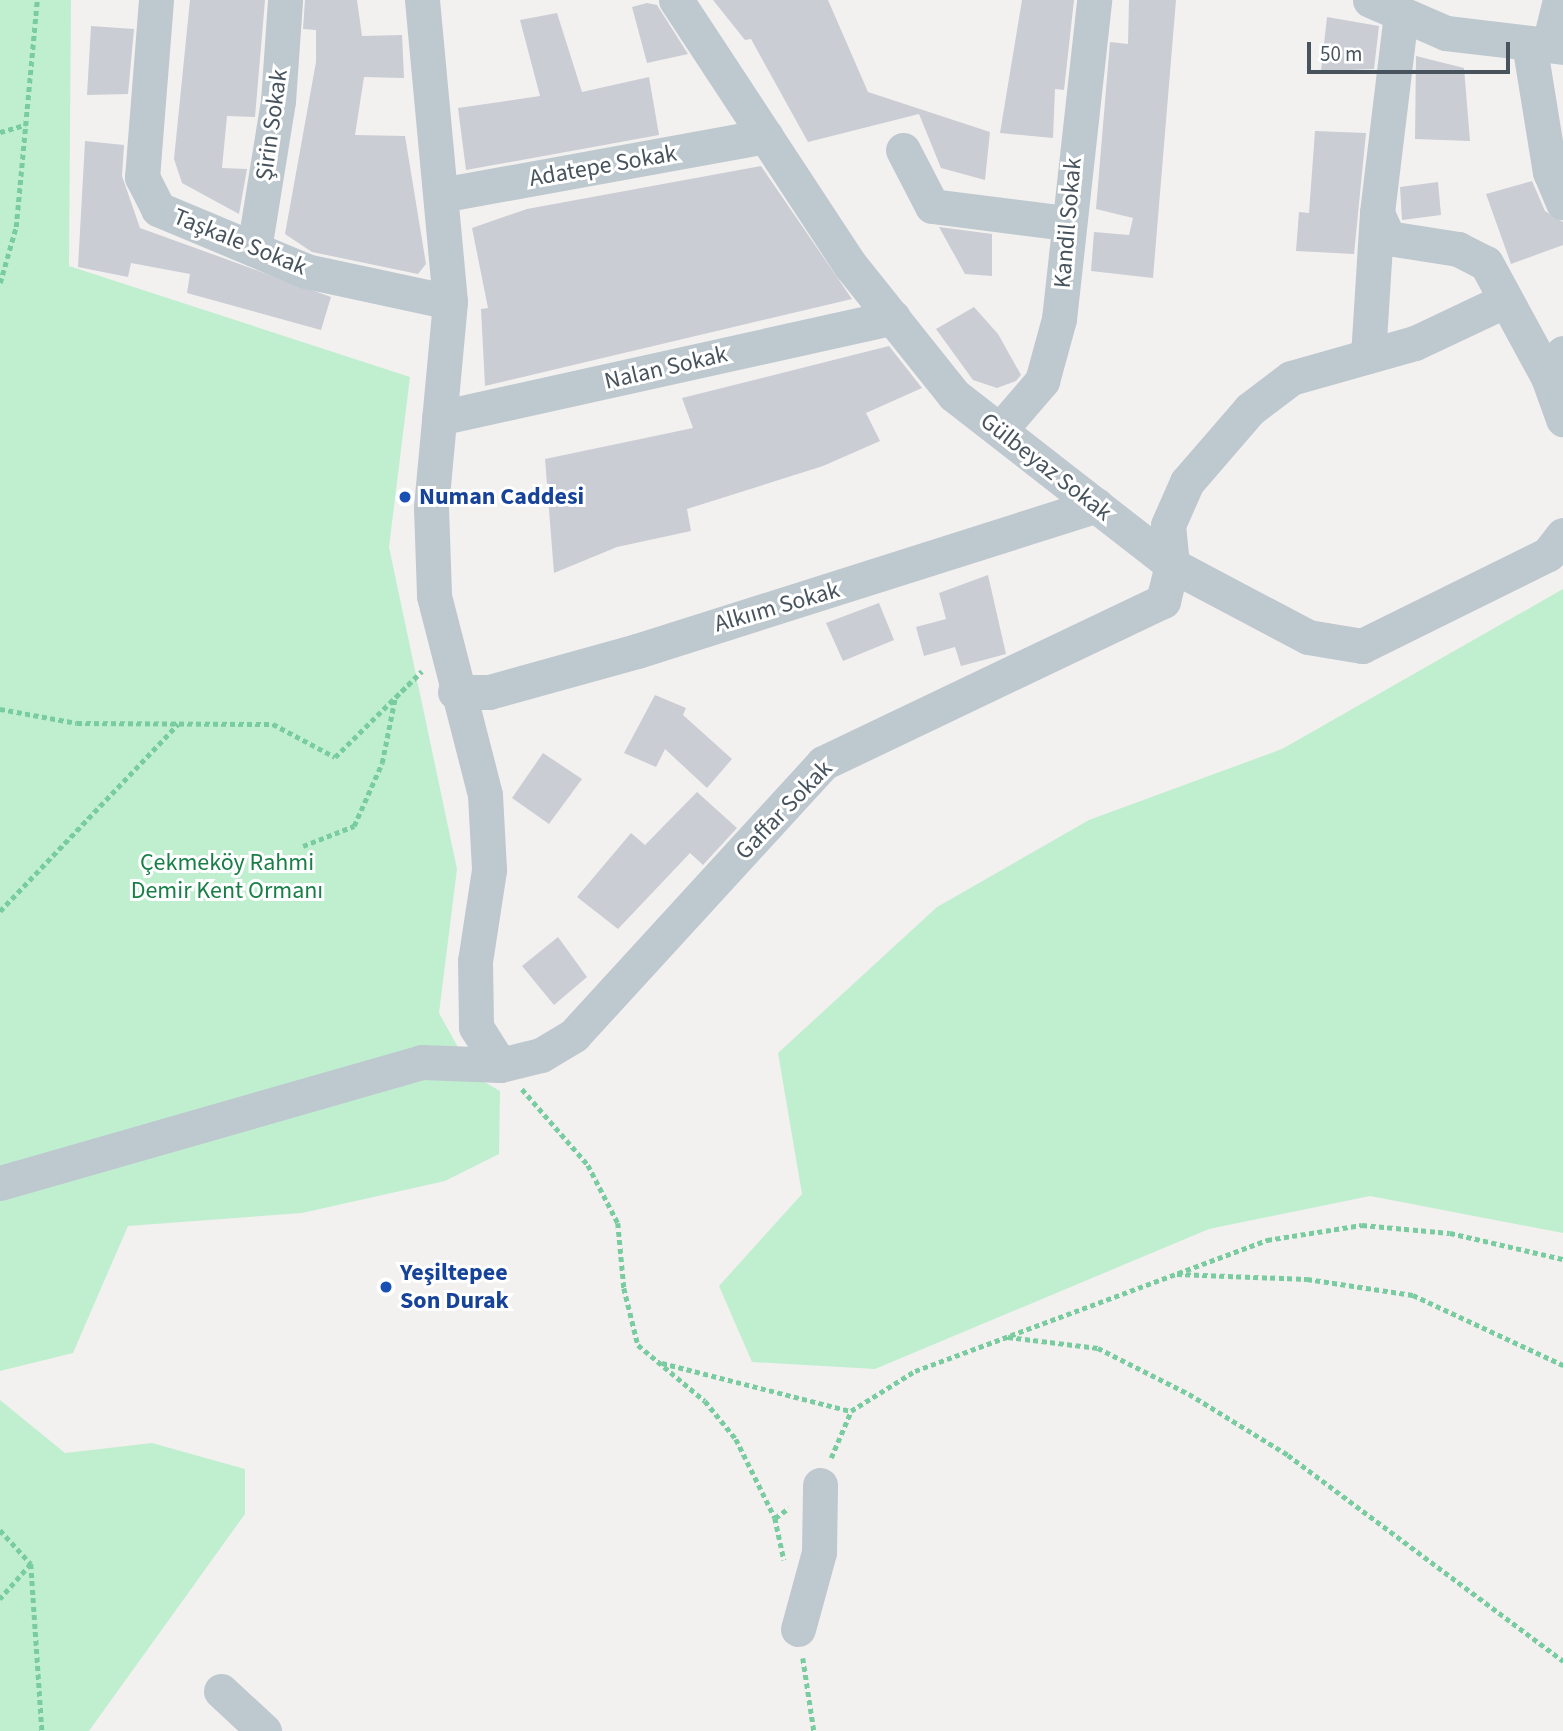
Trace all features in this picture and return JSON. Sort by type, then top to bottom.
[{"type":"street","name":"Taşkale Sokak","points":[[156,0],[142,177],[158,209],[306,271],[450,302]]},
{"type":"street","name":"Şirin Sokak","points":[[254,249],[278,101],[285,0]]},
{"type":"street","points":[[425,0],[450,302],[431,508],[434,596],[455,692],[485,795],[489,870],[475,961],[476,1027],[500,1065]]},
{"type":"street","name":"Gülbeyaz Sokak","points":[[676,0],[766,136],[893,317],[954,395],[1172,565],[1308,637],[1362,646],[1548,554],[1563,535]]},
{"type":"street","name":"Kandil Sokak","points":[[1000,430],[1042,381],[1059,319],[1067,223],[1094,0]]},
{"type":"street","points":[[1559,0],[1547,45],[1550,172],[1563,202]]},
{"type":"street","points":[[1368,356],[1385,7],[1446,33],[1547,45]]},
{"type":"street","name":"Adatepe Sokak","points":[[441,195],[766,136]]},
{"type":"street","points":[[903,150],[932,206],[1067,223]]},
{"type":"street","points":[[1377,213],[1388,237],[1458,249],[1486,263],[1504,301],[1556,365],[1563,419]]},
{"type":"street","points":[[1172,565],[1168,525],[1187,482],[1250,410],[1291,378],[1415,343],[1504,301]]},
{"type":"street","name":"Nalan Sokak","points":[[439,418],[893,317]]},
{"type":"street","name":"Alkıım Sokak","points":[[455,692],[489,692],[637,651],[1096,505]]},
{"type":"street","name":"Gaffar Sokak","points":[[500,1065],[541,1055],[574,1035],[823,763],[1163,601],[1172,565]]},
{"type":"street","points":[[0,1183],[255,1105],[422,1062],[500,1065]]},
{"type":"street","points":[[798,1629],[819,1552],[820,1485]]},
{"type":"street","points":[[221,1690],[264,1731]]},
{"type":"path","points":[[0,284],[16,227],[37,0]]},
{"type":"path","points":[[0,132],[25,125]]},
{"type":"path","points":[[0,709],[77,723],[273,724],[335,757],[445,648]]},
{"type":"path","points":[[303,846],[354,826],[382,763],[395,698]]},
{"type":"path","points":[[0,911],[179,723]]},
{"type":"path","points":[[500,1065],[588,1165],[618,1223],[624,1288],[638,1345],[705,1401],[736,1439],[775,1518],[785,1567]]},
{"type":"path","points":[[775,1518],[820,1485],[851,1410],[915,1371],[1267,1240],[1362,1225],[1450,1233],[1563,1259]]},
{"type":"path","points":[[1173,1274],[1307,1279],[1413,1294],[1563,1365]]},
{"type":"path","points":[[1007,1336],[1098,1348],[1189,1394],[1288,1455],[1563,1661]]},
{"type":"path","points":[[659,1362],[851,1410]]},
{"type":"path","points":[[0,1530],[31,1564],[42,1731]]},
{"type":"path","points":[[0,1599],[31,1564]]},
{"type":"path","points":[[798,1629],[814,1731]]},
{"type":"green space","name":"Çekmeköy Rahmi Demir Kent Ormanı","points":[[0,0],[71,0],[69,266],[410,377],[389,547],[457,869],[439,1013],[474,1076],[500,1091],[499,1154],[445,1181],[302,1213],[128,1226],[73,1353],[0,1371]]},
{"type":"green space","points":[[1563,589],[1563,1233],[1370,1196],[1209,1229],[875,1369],[752,1362],[719,1286],[802,1194],[778,1053],[937,907],[1089,820],[1282,749]]},
{"type":"green space","points":[[0,1400],[65,1453],[152,1443],[245,1469],[245,1514],[89,1731],[0,1731]]},
{"type":"building","points":[[190,0],[265,0],[255,117],[227,116],[222,168],[247,169],[239,214],[182,183],[174,159]]},
{"type":"building","points":[[305,0],[357,0],[362,36],[402,35],[404,78],[364,77],[355,135],[405,136],[426,264],[418,274],[312,252],[285,234],[316,62],[316,30],[303,29]]},
{"type":"building","points":[[713,0],[828,0],[868,92],[990,132],[985,180],[941,168],[919,114],[808,142],[751,39],[745,40]]},
{"type":"building","points":[[1022,0],[1074,0],[1064,90],[1055,89],[1053,138],[1000,133]]},
{"type":"building","points":[[1129,0],[1176,0],[1153,278],[1091,271],[1094,232],[1129,235],[1133,218],[1096,209],[1110,42],[1128,44]]},
{"type":"building","points":[[647,3],[657,5],[688,54],[647,63],[632,7]]},
{"type":"building","points":[[557,13],[582,92],[649,77],[659,135],[466,170],[458,108],[540,96],[520,20]]},
{"type":"building","points":[[1327,17],[1379,26],[1374,69],[1321,71]]},
{"type":"building","points":[[91,26],[134,29],[128,94],[87,95]]},
{"type":"building","points":[[1416,56],[1464,68],[1470,141],[1415,139]]},
{"type":"building","points":[[1315,131],[1366,133],[1354,254],[1296,251],[1299,212],[1309,213]]},
{"type":"building","points":[[85,141],[124,145],[122,176],[140,228],[331,297],[321,330],[187,293],[190,274],[131,263],[128,277],[78,267]]},
{"type":"building","points":[[761,166],[852,299],[485,386],[481,309],[488,308],[472,228],[527,209]]},
{"type":"building","points":[[1532,181],[1545,211],[1563,222],[1563,245],[1511,264],[1486,194]]},
{"type":"building","points":[[1438,182],[1441,215],[1402,220],[1400,187]]},
{"type":"building","points":[[939,227],[992,234],[992,276],[965,274]]},
{"type":"building","points":[[974,307],[998,334],[1021,375],[1016,381],[997,388],[973,380],[936,329]]},
{"type":"building","points":[[889,346],[922,388],[866,413],[880,441],[823,466],[687,509],[691,531],[617,547],[554,573],[545,459],[693,428],[682,398]]},
{"type":"building","points":[[988,575],[1006,654],[961,666],[955,647],[924,656],[916,627],[946,619],[939,593]]},
{"type":"building","points":[[879,603],[894,640],[843,661],[826,623]]},
{"type":"building","points":[[655,695],[686,708],[683,715],[732,759],[707,788],[665,749],[656,767],[624,753]]},
{"type":"building","points":[[543,753],[582,779],[549,824],[512,798]]},
{"type":"building","points":[[697,792],[737,828],[703,865],[690,853],[618,929],[577,897],[631,833],[645,845]]},
{"type":"building","points":[[558,937],[587,977],[554,1005],[522,966]]},
{"type":"place","name":"Numan Caddesi","points":[[405,497]]},
{"type":"place","name":"Yeşiltepee Son Durak","points":[[386,1287]]}]
